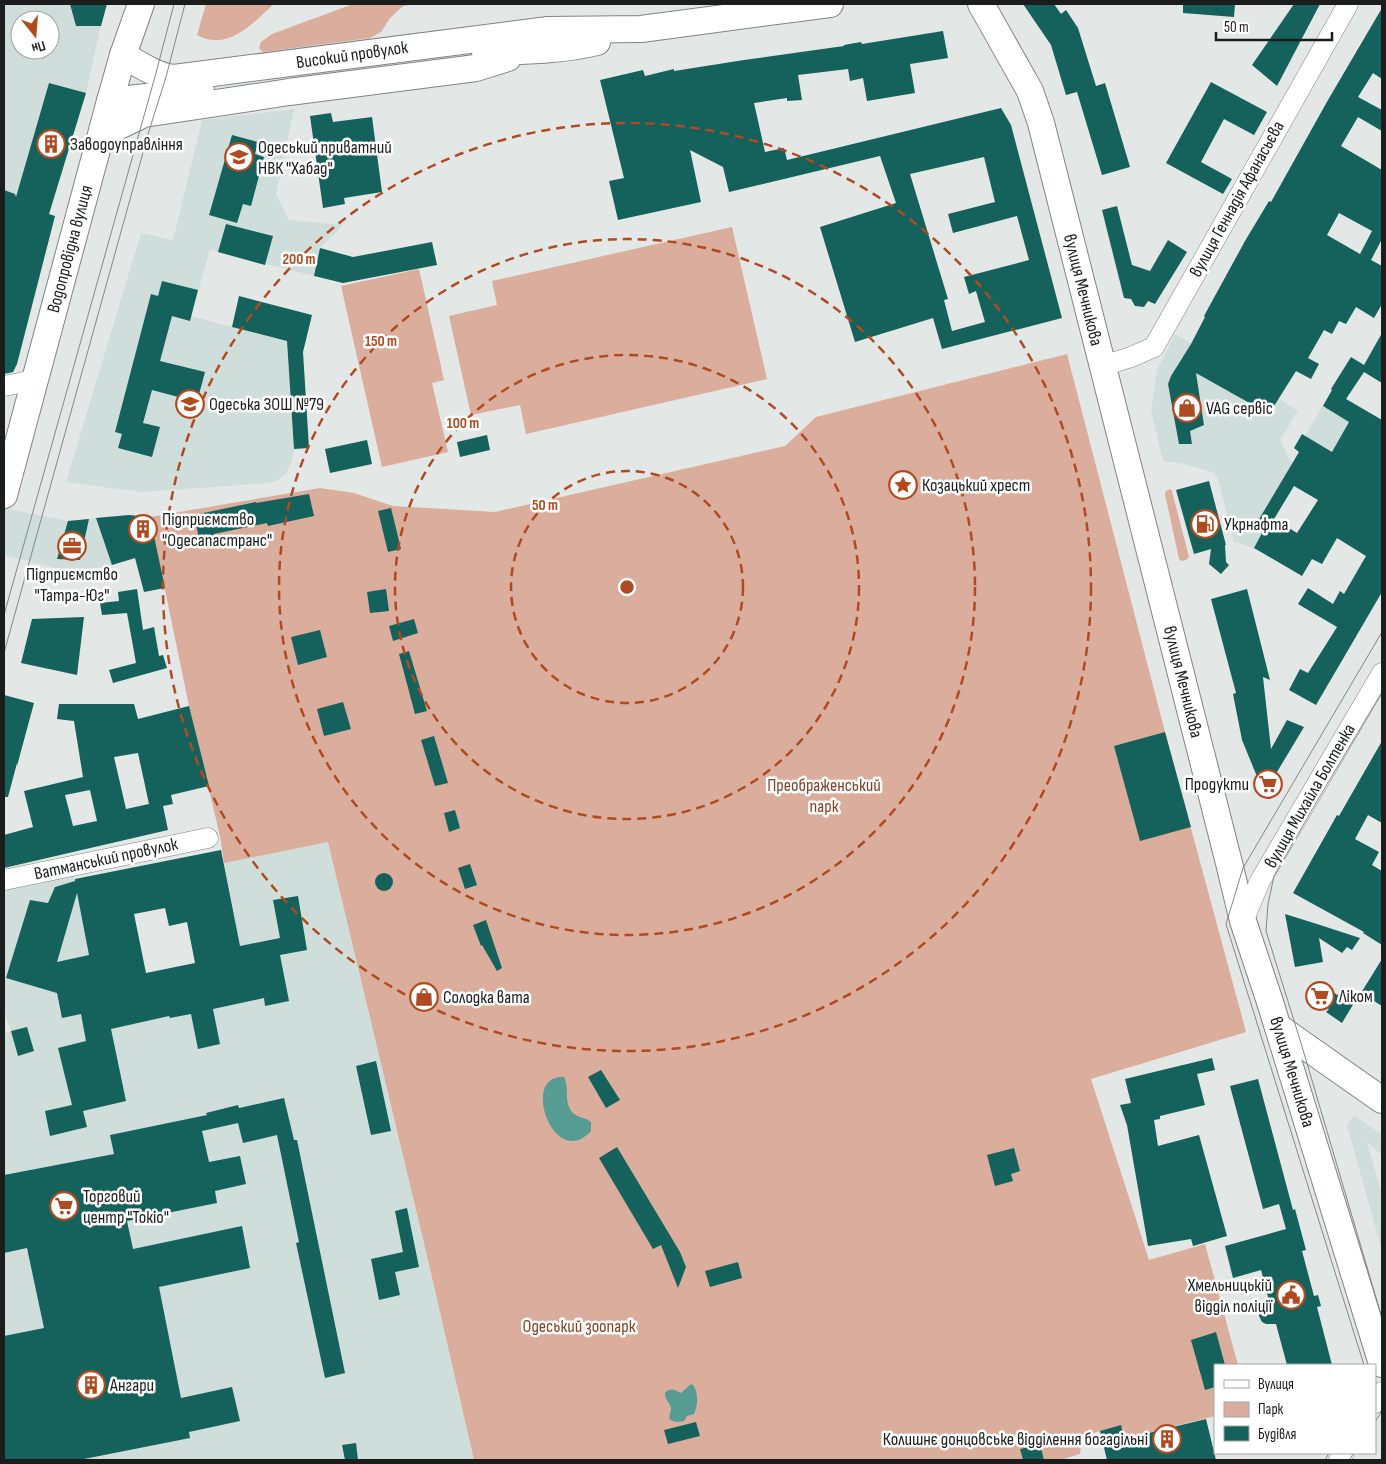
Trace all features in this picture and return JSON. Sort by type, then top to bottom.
[{"type":"main road","name":"Водопровідна вулиця","points":[[4,495],[110,101],[123,55],[141,4]]},
{"type":"main road","name":"Високий провулок","points":[[123,55],[166,78],[174,78],[548,30],[641,29],[830,4]]},
{"type":"main road","name":"вулиця Мечникова","points":[[981,4],[1030,91],[1041,123],[1243,921],[1278,1027],[1382,1364]]},
{"type":"main road","name":"Високий провулок","points":[[110,101],[169,96],[461,54],[524,52],[587,44],[615,38],[641,29]]},
{"type":"main road","name":"Високий провулок","points":[[102,134],[144,114],[289,92],[476,68],[524,52],[545,41],[586,30]]},
{"type":"main road","points":[[1278,1027],[1382,1100]]},
{"type":"street","name":"вулиця Геннадія Афанасьєва","points":[[1103,366],[1131,358],[1154,347],[1348,4]]},
{"type":"street","points":[[4,386],[34,380]]},
{"type":"street","name":"вулиця Михайла Болтенка","points":[[1243,921],[1264,874],[1382,673]]},
{"type":"street","name":"Ватманський провулок","points":[[4,880],[208,838]]},
{"type":"shaded area","points":[[4,4],[107,4],[86,93],[49,214],[55,216],[17,364],[13,372],[4,376]]},
{"type":"shaded area","name":"Одеська ЗОШ №79","points":[[294,109],[276,194],[289,220],[343,225],[320,248],[314,276],[210,250],[191,316],[287,341],[294,449],[292,462],[286,473],[278,480],[270,483],[141,492],[66,482],[141,233],[173,240],[202,120]]},
{"type":"shaded area","points":[[1175,334],[1298,411],[1280,440],[1292,464],[1255,526],[1263,531],[1254,548],[1234,542],[1218,479],[1212,472],[1184,464],[1163,461],[1151,411],[1157,370]]},
{"type":"shaded area","points":[[1332,390],[1382,420],[1382,482],[1305,436]]},
{"type":"shaded area","points":[[4,508],[68,521],[126,515],[150,517],[158,558],[140,557],[86,570],[55,568],[4,555]]},
{"type":"shaded area","points":[[328,841],[474,1460],[4,1460],[4,1253],[129,1229],[129,1221],[109,1183],[104,1156],[4,1175],[4,1034],[11,1031],[4,1010],[4,881],[72,867],[98,995],[199,983],[224,863]]},
{"type":"shaded area","points":[[1354,1116],[1382,1134],[1382,1155],[1367,1142],[1382,1195],[1382,1251],[1347,1125]]},
{"type":"green space","points":[[206,4],[274,4],[249,27],[229,38],[219,40],[197,35]]},
{"type":"green space","points":[[353,4],[415,4],[403,6],[390,18],[381,32],[370,38],[263,52],[259,48],[261,42],[272,34]]},
{"type":"green space","points":[[732,227],[767,379],[526,434],[520,405],[471,415],[449,316],[497,305],[492,281]]},
{"type":"green space","points":[[419,269],[444,380],[432,383],[448,452],[382,467],[341,286]]},
{"type":"green space","name":"Преображенський парк","points":[[1067,354],[1165,732],[1246,1032],[1091,1079],[1149,1260],[1205,1244],[1238,1364],[1214,1364],[1214,1416],[1124,1439],[1120,1426],[1082,1436],[1080,1454],[1060,1460],[1044,1460],[1039,1444],[1020,1449],[1023,1460],[474,1460],[328,842],[224,863],[220,836],[189,706],[150,517],[320,488],[354,493],[393,506],[495,512],[785,446],[816,417]]},
{"type":"green space","points":[[1171,489],[1189,557],[1182,561],[1179,559],[1165,494],[1166,491]]},
{"type":"water","points":[[564,1077],[566,1082],[567,1100],[570,1109],[575,1115],[591,1122],[591,1131],[579,1140],[568,1140],[558,1135],[550,1125],[545,1112],[543,1099],[545,1088],[551,1080]]},
{"type":"water","points":[[692,1384],[696,1391],[697,1399],[694,1414],[687,1416],[684,1421],[670,1420],[671,1408],[665,1393],[675,1390],[681,1393]]},
{"type":"building","points":[[70,4],[107,4],[101,26],[76,26]]},
{"type":"building","points":[[1023,4],[1054,4],[1061,14],[1066,10],[1078,28],[1096,86],[1105,83],[1130,167],[1102,175],[1077,92],[1066,95],[1051,45]]},
{"type":"building","points":[[1183,4],[1235,4],[1234,17],[1183,13]]},
{"type":"building","points":[[1294,4],[1320,4],[1277,86],[1252,65]]},
{"type":"building","points":[[1382,8],[1382,79],[1373,73],[1358,97],[1382,110],[1382,131],[1358,117],[1341,146],[1382,170],[1382,239],[1371,260],[1382,266],[1382,304],[1374,318],[1356,307],[1346,324],[1339,321],[1332,334],[1324,330],[1308,358],[1319,364],[1311,379],[1296,371],[1269,414],[1196,373],[1204,425],[1190,431],[1192,444],[1179,444],[1168,384],[1171,376],[1191,344],[1245,241],[1269,201],[1271,202]],"holes":[[[1339,213],[1372,231],[1360,254],[1327,235]]]},
{"type":"building","points":[[943,31],[948,58],[910,64],[915,93],[867,101],[863,78],[850,81],[848,69],[798,75],[802,100],[787,101],[787,98],[754,103],[765,152],[784,148],[787,160],[1001,108],[1011,125],[1062,318],[942,349],[933,318],[855,342],[820,227],[896,203],[880,156],[729,192],[723,167],[690,150],[701,202],[618,220],[609,181],[624,178],[600,80],[643,70],[645,76],[674,69],[674,71],[861,42],[862,44]],"holes":[[[984,157],[995,202],[948,214],[953,233],[1017,216],[1029,260],[964,277],[969,294],[976,291],[985,322],[952,331],[944,300],[948,299],[910,174]]]},
{"type":"building","points":[[1211,82],[1267,112],[1254,135],[1224,119],[1201,162],[1232,179],[1223,194],[1166,163]]},
{"type":"building","points":[[49,83],[86,93],[49,214],[55,216],[17,364],[13,372],[4,374],[4,190],[15,194],[16,197]]},
{"type":"building","points":[[331,113],[333,122],[372,117],[382,192],[344,198],[345,204],[323,208],[310,116]]},
{"type":"building","points":[[232,135],[258,142],[255,154],[264,157],[251,206],[243,204],[237,223],[209,215]]},
{"type":"building","points":[[1117,206],[1132,265],[1150,271],[1168,240],[1187,252],[1155,304],[1148,301],[1144,307],[1135,306],[1131,299],[1124,298],[1102,210]]},
{"type":"building","points":[[226,224],[273,236],[265,265],[218,252]]},
{"type":"building","points":[[432,242],[437,265],[343,283],[314,276],[320,248],[353,257]]},
{"type":"building","points":[[162,281],[198,290],[190,321],[172,316],[160,361],[205,372],[197,402],[152,390],[143,423],[160,427],[152,457],[118,448],[122,434],[115,432],[151,294],[158,296]]},
{"type":"building","points":[[239,296],[312,315],[303,352],[309,448],[294,449],[287,341],[232,327]]},
{"type":"building","points":[[1382,333],[1382,383],[1364,372],[1346,399],[1382,420],[1382,592],[1316,705],[1289,690],[1300,669],[1308,673],[1337,627],[1298,604],[1308,588],[1333,604],[1340,591],[1344,594],[1366,556],[1337,538],[1322,564],[1312,559],[1302,576],[1254,548],[1263,531],[1255,526],[1299,452],[1294,448],[1302,434],[1332,452],[1349,422],[1323,406],[1351,357],[1364,365]],"holes":[[[1294,486],[1318,500],[1297,533],[1274,519]]]},
{"type":"building","points":[[487,435],[490,450],[460,457],[457,442]]},
{"type":"building","points":[[367,440],[372,464],[330,473],[325,449]]},
{"type":"building","points":[[1209,481],[1226,545],[1226,562],[1229,565],[1221,574],[1209,564],[1211,549],[1194,554],[1176,490]]},
{"type":"building","points":[[309,494],[314,516],[268,526],[267,523],[214,534],[216,544],[201,547],[194,515],[256,502]]},
{"type":"building","points":[[391,508],[401,549],[388,552],[378,511]]},
{"type":"building","points":[[129,515],[150,517],[165,588],[144,592],[135,558],[112,565],[96,518]]},
{"type":"building","name":"Підприємство \"Татра-Юг\"","points":[[89,519],[80,560],[57,559],[68,521]]},
{"type":"building","points":[[137,589],[143,630],[154,627],[159,656],[163,655],[167,668],[113,683],[109,670],[136,663],[127,613],[102,615],[100,603],[119,601],[118,592]]},
{"type":"building","points":[[386,589],[389,611],[370,613],[367,592]]},
{"type":"building","points":[[1247,589],[1270,680],[1263,677],[1271,749],[1287,720],[1304,727],[1277,772],[1258,779],[1242,740],[1233,694],[1236,693],[1211,599]]},
{"type":"building","points":[[84,617],[77,675],[21,663],[32,619]]},
{"type":"building","points":[[414,619],[418,633],[393,641],[389,626]]},
{"type":"building","points":[[320,630],[327,657],[298,665],[291,637]]},
{"type":"building","points":[[409,651],[427,711],[415,714],[399,654]]},
{"type":"building","points":[[4,695],[34,703],[8,797],[4,797]]},
{"type":"building","points":[[343,702],[351,729],[324,736],[317,709]]},
{"type":"building","points":[[59,704],[134,704],[138,719],[189,706],[209,786],[171,795],[173,804],[163,806],[168,830],[4,868],[4,835],[33,827],[24,791],[83,777],[74,721],[57,719]],"holes":[[[138,753],[149,804],[126,809],[114,757]],[[90,790],[97,821],[73,826],[65,795]]]},
{"type":"building","points":[[1165,732],[1191,827],[1140,841],[1114,746]]},
{"type":"building","points":[[434,736],[448,783],[435,786],[421,740]]},
{"type":"building","points":[[1382,741],[1382,823],[1368,815],[1355,839],[1379,852],[1372,865],[1382,871],[1382,945],[1364,932],[1293,893]]},
{"type":"building","points":[[455,810],[460,828],[449,832],[444,813]]},
{"type":"building","points":[[221,850],[240,946],[280,938],[273,900],[298,896],[307,950],[280,955],[289,1001],[265,1006],[264,998],[213,1009],[220,1044],[198,1049],[191,1014],[170,1018],[169,1016],[111,1029],[126,1101],[83,1111],[87,1127],[50,1136],[45,1111],[72,1105],[58,1048],[86,1041],[81,1014],[62,1018],[57,993],[6,978],[30,900],[48,903],[55,887],[75,881],[75,879]],"holes":[[[77,893],[89,955],[57,962]],[[165,908],[169,926],[187,922],[195,963],[146,973],[134,914]]]},
{"type":"building","points":[[470,864],[477,885],[465,889],[458,868]]},
{"type":"building","points":[[384,873],[390,876],[393,882],[390,888],[384,891],[378,888],[375,882],[378,876]]},
{"type":"building","points":[[1285,914],[1360,938],[1352,950],[1347,947],[1342,953],[1319,938],[1323,962],[1295,967]]},
{"type":"building","points":[[486,920],[502,968],[497,971],[481,946],[473,925]]},
{"type":"building","points":[[1382,959],[1382,1006],[1361,993]]},
{"type":"building","points":[[1321,982],[1337,995],[1339,993],[1354,1003],[1342,1023],[1326,1012],[1329,1009],[1310,999],[1314,993],[1309,988]]},
{"type":"building","points":[[27,1027],[34,1051],[18,1056],[11,1031]]},
{"type":"building","points":[[1212,1058],[1215,1070],[1197,1074],[1205,1105],[1160,1116],[1160,1119],[1154,1120],[1158,1146],[1199,1135],[1227,1236],[1193,1246],[1191,1239],[1148,1246],[1127,1125],[1120,1105],[1131,1103],[1125,1079]]},
{"type":"building","points":[[376,1061],[391,1131],[371,1135],[356,1066]]},
{"type":"building","points":[[601,1070],[620,1100],[606,1108],[588,1077]]},
{"type":"building","name":"Хмельницькій відділ поліції","points":[[1258,1079],[1293,1210],[1295,1209],[1306,1250],[1302,1251],[1314,1296],[1318,1295],[1321,1306],[1317,1307],[1332,1364],[1287,1364],[1276,1324],[1266,1324],[1262,1322],[1259,1316],[1261,1307],[1269,1301],[1261,1270],[1233,1278],[1225,1246],[1286,1229],[1279,1204],[1263,1209],[1230,1086]]},
{"type":"building","points":[[284,1098],[294,1140],[297,1140],[345,1373],[325,1378],[296,1243],[299,1242],[277,1135],[243,1143],[238,1123],[202,1131],[209,1162],[240,1156],[246,1184],[215,1191],[217,1203],[127,1221],[133,1249],[242,1226],[250,1268],[159,1287],[181,1398],[232,1387],[240,1421],[189,1432],[190,1438],[79,1460],[4,1460],[4,1336],[44,1328],[27,1248],[4,1253],[4,1175],[114,1154],[110,1135],[207,1115],[206,1113],[238,1105],[239,1108]]},
{"type":"building","points":[[617,1147],[680,1252],[686,1267],[678,1288],[661,1245],[653,1249],[599,1158]]},
{"type":"building","points":[[1014,1148],[1020,1171],[1011,1174],[1013,1181],[995,1186],[987,1155]]},
{"type":"building","points":[[407,1208],[419,1267],[395,1272],[400,1295],[379,1300],[371,1259],[403,1252],[395,1211]]},
{"type":"building","points":[[738,1262],[742,1278],[710,1287],[705,1271]]},
{"type":"building","points":[[1216,1332],[1225,1364],[1214,1364],[1214,1387],[1205,1390],[1191,1340]]},
{"type":"building","name":"Колишнє донцовське відділення богадільні","points":[[1206,1419],[1216,1460],[1107,1460],[1100,1431],[1121,1425],[1124,1439]]},
{"type":"building","points":[[696,1422],[700,1436],[668,1444],[664,1430]]},
{"type":"building","points":[[356,1443],[358,1460],[345,1460],[342,1445]]},
{"type":"building","points":[[1040,1444],[1044,1460],[1023,1460],[1020,1449]]},
{"type":"tram line","points":[[4,615],[174,4]]},
{"type":"tram line","points":[[4,653],[185,4]]},
{"type":"tram line","points":[[1364,1364],[1226,924],[1243,868],[1382,632]]},
{"type":"tram line","points":[[1382,692],[1274,876],[1268,904],[1266,931],[1382,1318]]},
{"type":"tram line","points":[[1376,1420],[1382,1411]]},
{"type":"tram line","points":[[1325,1460],[1328,1454]]},
{"type":"tram line","points":[[1349,1460],[1353,1454]]},
{"type":"place","name":"Заводоуправління","points":[[51,144]]},
{"type":"place","name":"Одеський приватний НВК \"Хабад\"","points":[[239,157]]},
{"type":"place","name":"Одеська ЗОШ №79","points":[[190,404]]},
{"type":"place","name":"VAG сервіс","points":[[1187,408]]},
{"type":"place","name":"Козацький хрест","points":[[903,485]]},
{"type":"place","name":"Укрнафта","points":[[1205,524]]},
{"type":"place","name":"Підприємство \"Одесапастранс\"","points":[[143,529]]},
{"type":"place","name":"Підприємство \"Татра-Юг\"","points":[[72,546]]},
{"type":"place","name":"Продукти","points":[[1268,784]]},
{"type":"place","name":"Ліком","points":[[1320,996]]},
{"type":"place","name":"Солодка вата","points":[[424,997]]},
{"type":"place","name":"Торговий центр \"Токіо\"","points":[[64,1206]]},
{"type":"place","name":"Хмельницькій відділ поліції","points":[[1291,1295]]},
{"type":"place","name":"Ангари","points":[[91,1385]]},
{"type":"place","name":"Колишнє донцовське відділення богадільні","points":[[1167,1439]]},
{"type":"park label","name":"Одеський зоопарк","points":[[579,1326]]}]
